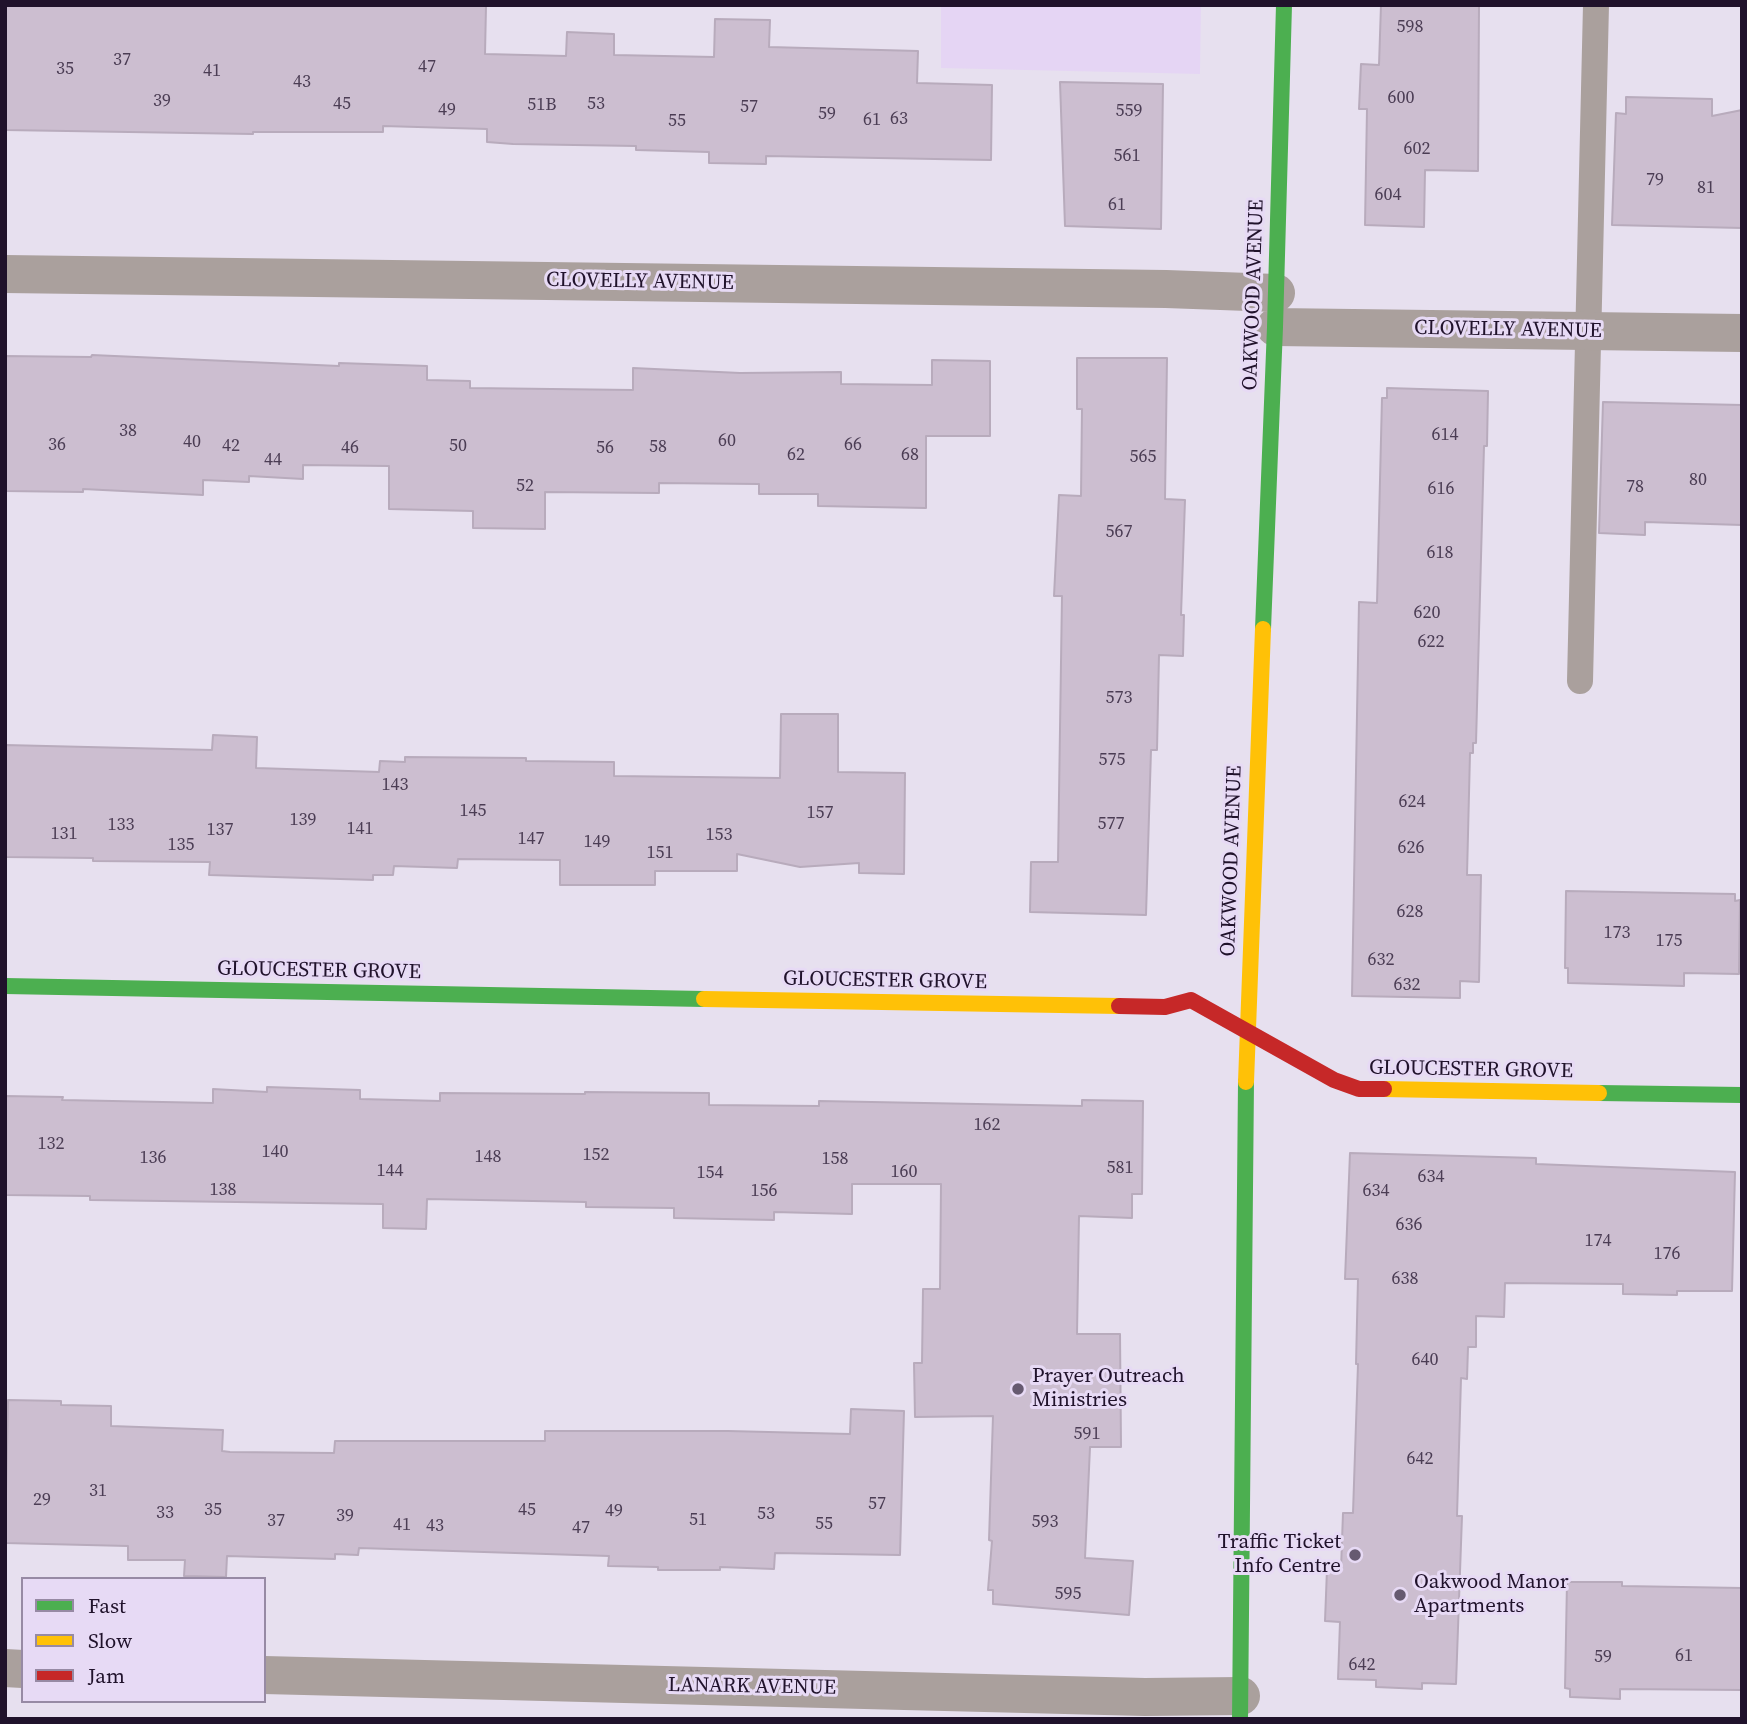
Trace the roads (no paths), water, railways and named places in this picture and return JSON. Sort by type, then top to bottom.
[{"type":"street","name":"OAKWOOD AVENUE","points":[[1240,1707],[1246,1029],[1275,310],[1284,5]]},
{"type":"street","name":"CLOVELLY AVENUE","points":[[5,274],[1138,288],[1275,310],[1589,331],[1742,333]]},
{"type":"street","name":"GLOUCESTER GROVE","points":[[5,986],[1165,1007],[1191,1000],[1334,1080],[1359,1089],[1742,1095]]},
{"type":"street","name":"LANARK AVENUE","points":[[266,1675],[1145,1697],[1240,1707]]},
{"type":"lane","points":[[1580,681],[1596,5]]},
{"type":"place","name":"Prayer Outreach Ministries","points":[[1018,1389]]},
{"type":"place","name":"Traffic Ticket Info Centre","points":[[1355,1555]]},
{"type":"place","name":"Oakwood Manor Apartments","points":[[1400,1595]]}]
